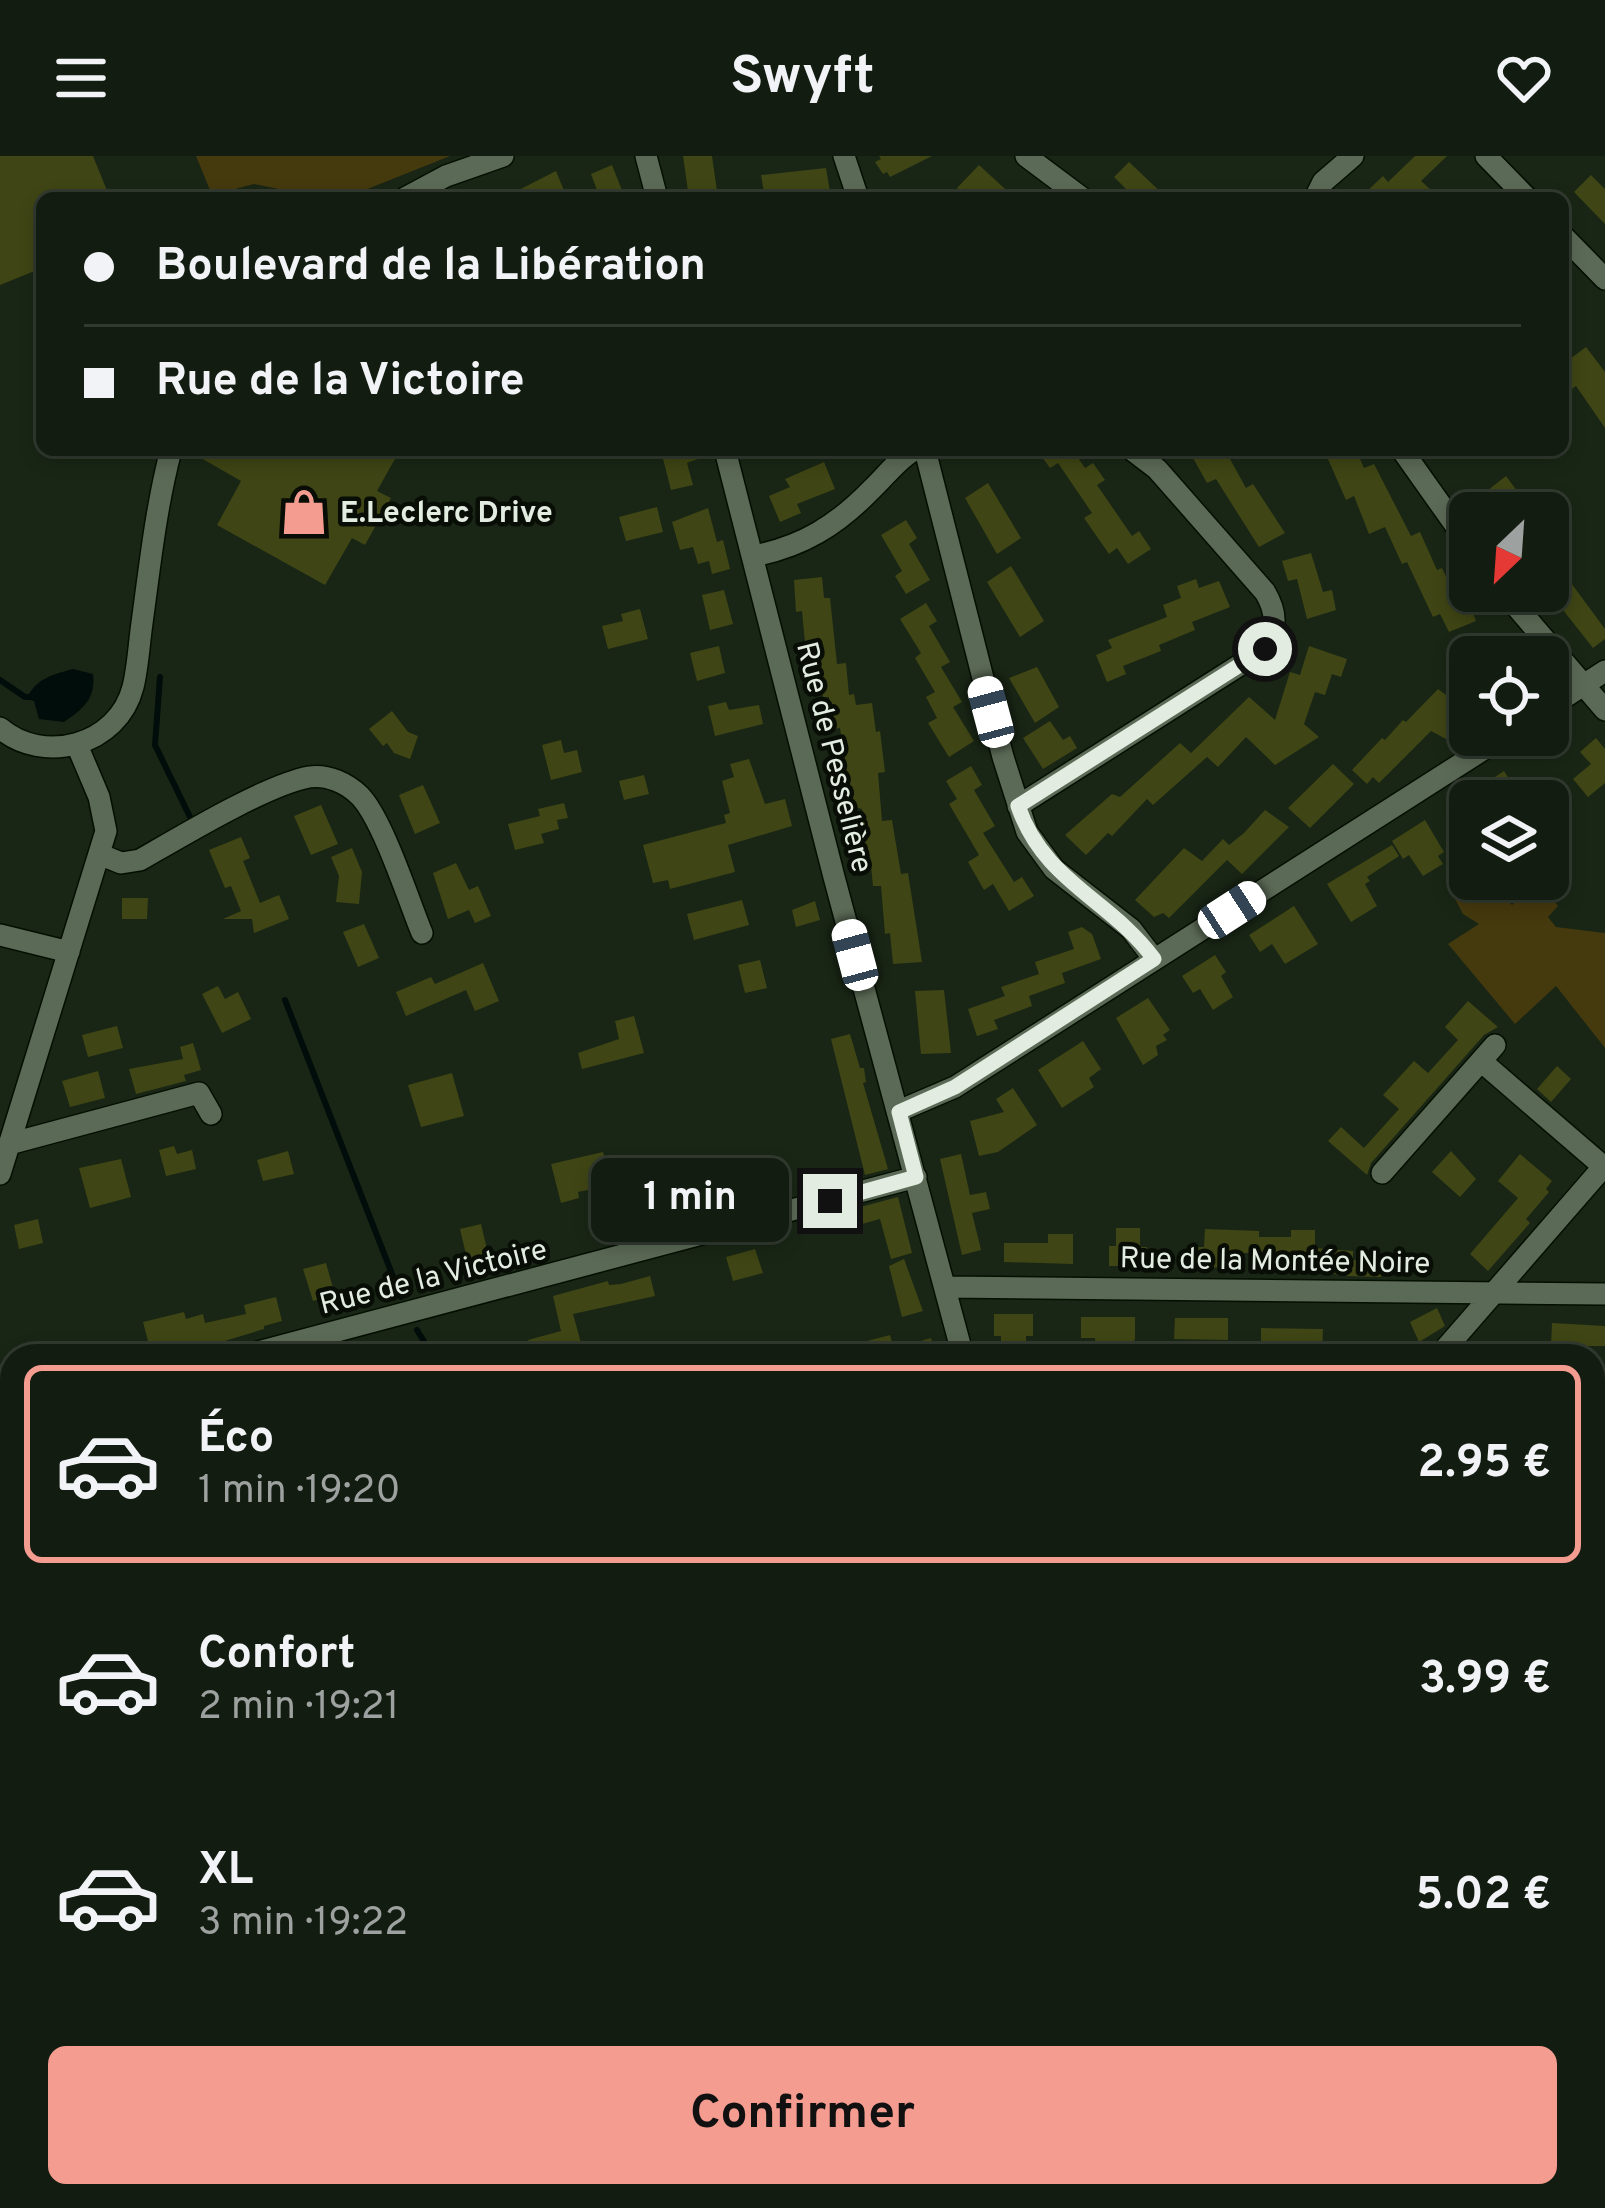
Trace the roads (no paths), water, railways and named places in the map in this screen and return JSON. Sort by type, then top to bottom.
[{"type":"street","points":[[416,192],[503,156]]},
{"type":"street","points":[[646,156],[655,192]]},
{"type":"street","points":[[844,156],[856,192]]},
{"type":"street","points":[[1026,156],[1074,192]]},
{"type":"street","points":[[1319,192],[1352,156]]},
{"type":"street","points":[[1486,156],[1520,192]]},
{"type":"street","points":[[1569,242],[1605,279]]},
{"type":"street","points":[[0,728],[15,741],[44,750],[77,745],[111,724],[132,692],[159,493],[169,456]]},
{"type":"street","name":"Rue de Pesselière","points":[[727,456],[833,877],[960,1344]]},
{"type":"street","points":[[753,556],[789,548],[814,536],[850,512],[908,456]]},
{"type":"street","points":[[927,456],[1027,832],[1054,869],[1131,929],[1154,959]]},
{"type":"street","points":[[1018,806],[1265,649],[1275,629],[1274,606],[1264,592],[1144,456]]},
{"type":"street","points":[[1406,456],[1449,516]]},
{"type":"street","points":[[1521,612],[1605,710]]},
{"type":"street","points":[[1569,695],[1605,670]]},
{"type":"street","points":[[0,1174],[106,831],[99,797],[77,745]]},
{"type":"street","points":[[899,1112],[955,1087],[1473,756]]},
{"type":"street","points":[[99,854],[122,863],[140,860],[277,788],[309,777],[326,777],[345,784],[369,808],[422,933]]},
{"type":"street","points":[[0,934],[69,952]]},
{"type":"street","points":[[1382,1173],[1488,1053],[1604,1166],[1450,1344]]},
{"type":"street","points":[[9,1144],[200,1094],[211,1114]]},
{"type":"street","name":"Rue de la Victoire","points":[[288,1344],[916,1177]]},
{"type":"street","name":"Rue de la Montée Noire","points":[[945,1287],[1605,1294]]},
{"type":"waterway","points":[[160,677],[155,745],[190,817]]},
{"type":"waterway","points":[[0,680],[25,697],[33,697]]},
{"type":"waterway","points":[[285,1000],[401,1297]]},
{"type":"waterway","points":[[417,1330],[426,1344]]},
{"type":"place","name":"E.Leclerc Drive","points":[[304,512]]}]
